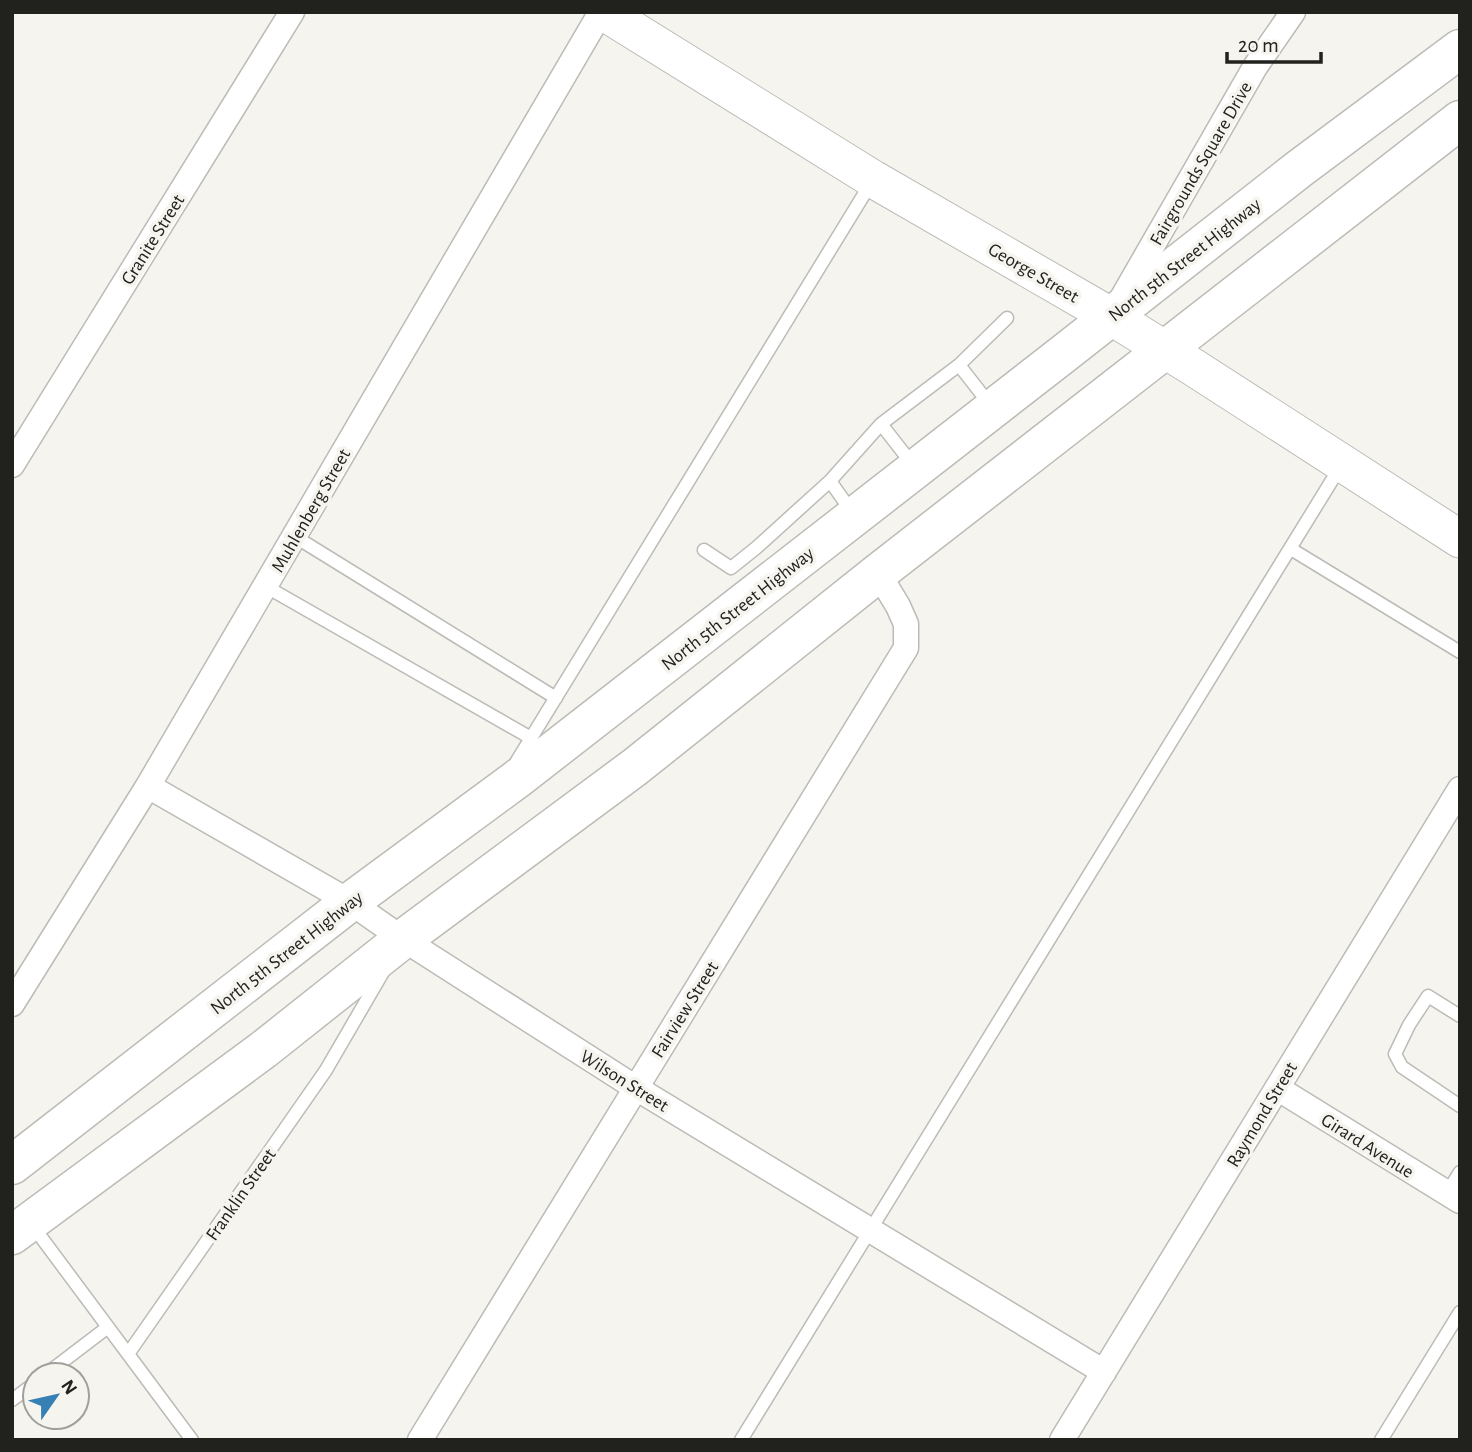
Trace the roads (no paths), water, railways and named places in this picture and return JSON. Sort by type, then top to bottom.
[{"type":"main road","name":"North 5th Street Highway","points":[[12,1165],[350,902],[496,795],[766,563],[855,516],[1299,169],[1460,49]]},
{"type":"main road","points":[[21,1229],[635,767],[878,573],[1460,120]]},
{"type":"street","name":"Granite Street","points":[[12,465],[292,12]]},
{"type":"street","name":"George Street","points":[[602,12],[873,179],[1193,367],[1460,539]]},
{"type":"street","name":"Muhlenberg Street","points":[[16,989],[148,786],[602,12]]},
{"type":"street","name":"Fairgrounds Square Drive","points":[[1111,317],[1255,67],[1293,12]]},
{"type":"street","name":"Fairview Street","points":[[420,1440],[906,648],[906,624],[878,573]]},
{"type":"street","name":"Wilson Street","points":[[148,786],[350,902],[403,939],[636,1088],[1104,1372]]},
{"type":"street","name":"Raymond Street","points":[[1062,1440],[1460,789]]},
{"type":"street","name":"Girard Avenue","points":[[1277,1088],[1453,1197]]},
{"type":"lane","points":[[496,795],[873,179]]},
{"type":"lane","points":[[704,550],[731,568],[766,563],[830,481],[881,424],[959,365],[1007,317]]},
{"type":"lane","points":[[959,365],[993,409]]},
{"type":"lane","points":[[881,424],[916,469]]},
{"type":"lane","points":[[741,1440],[1342,464]]},
{"type":"lane","points":[[830,481],[855,516]]},
{"type":"lane","points":[[294,536],[556,698]]},
{"type":"lane","points":[[1291,549],[1460,652]]},
{"type":"lane","points":[[265,586],[531,738]]},
{"type":"lane","name":"Franklin Street","points":[[128,1354],[326,1070],[403,939]]},
{"type":"lane","points":[[1460,1016],[1428,996],[1409,1025],[1395,1054],[1402,1067],[1460,1105]]},
{"type":"lane","points":[[1453,1197],[1460,1172]]},
{"type":"lane","points":[[21,1229],[108,1327],[192,1440]]},
{"type":"lane","points":[[1381,1440],[1460,1312]]},
{"type":"lane","points":[[63,1361],[108,1327]]}]
